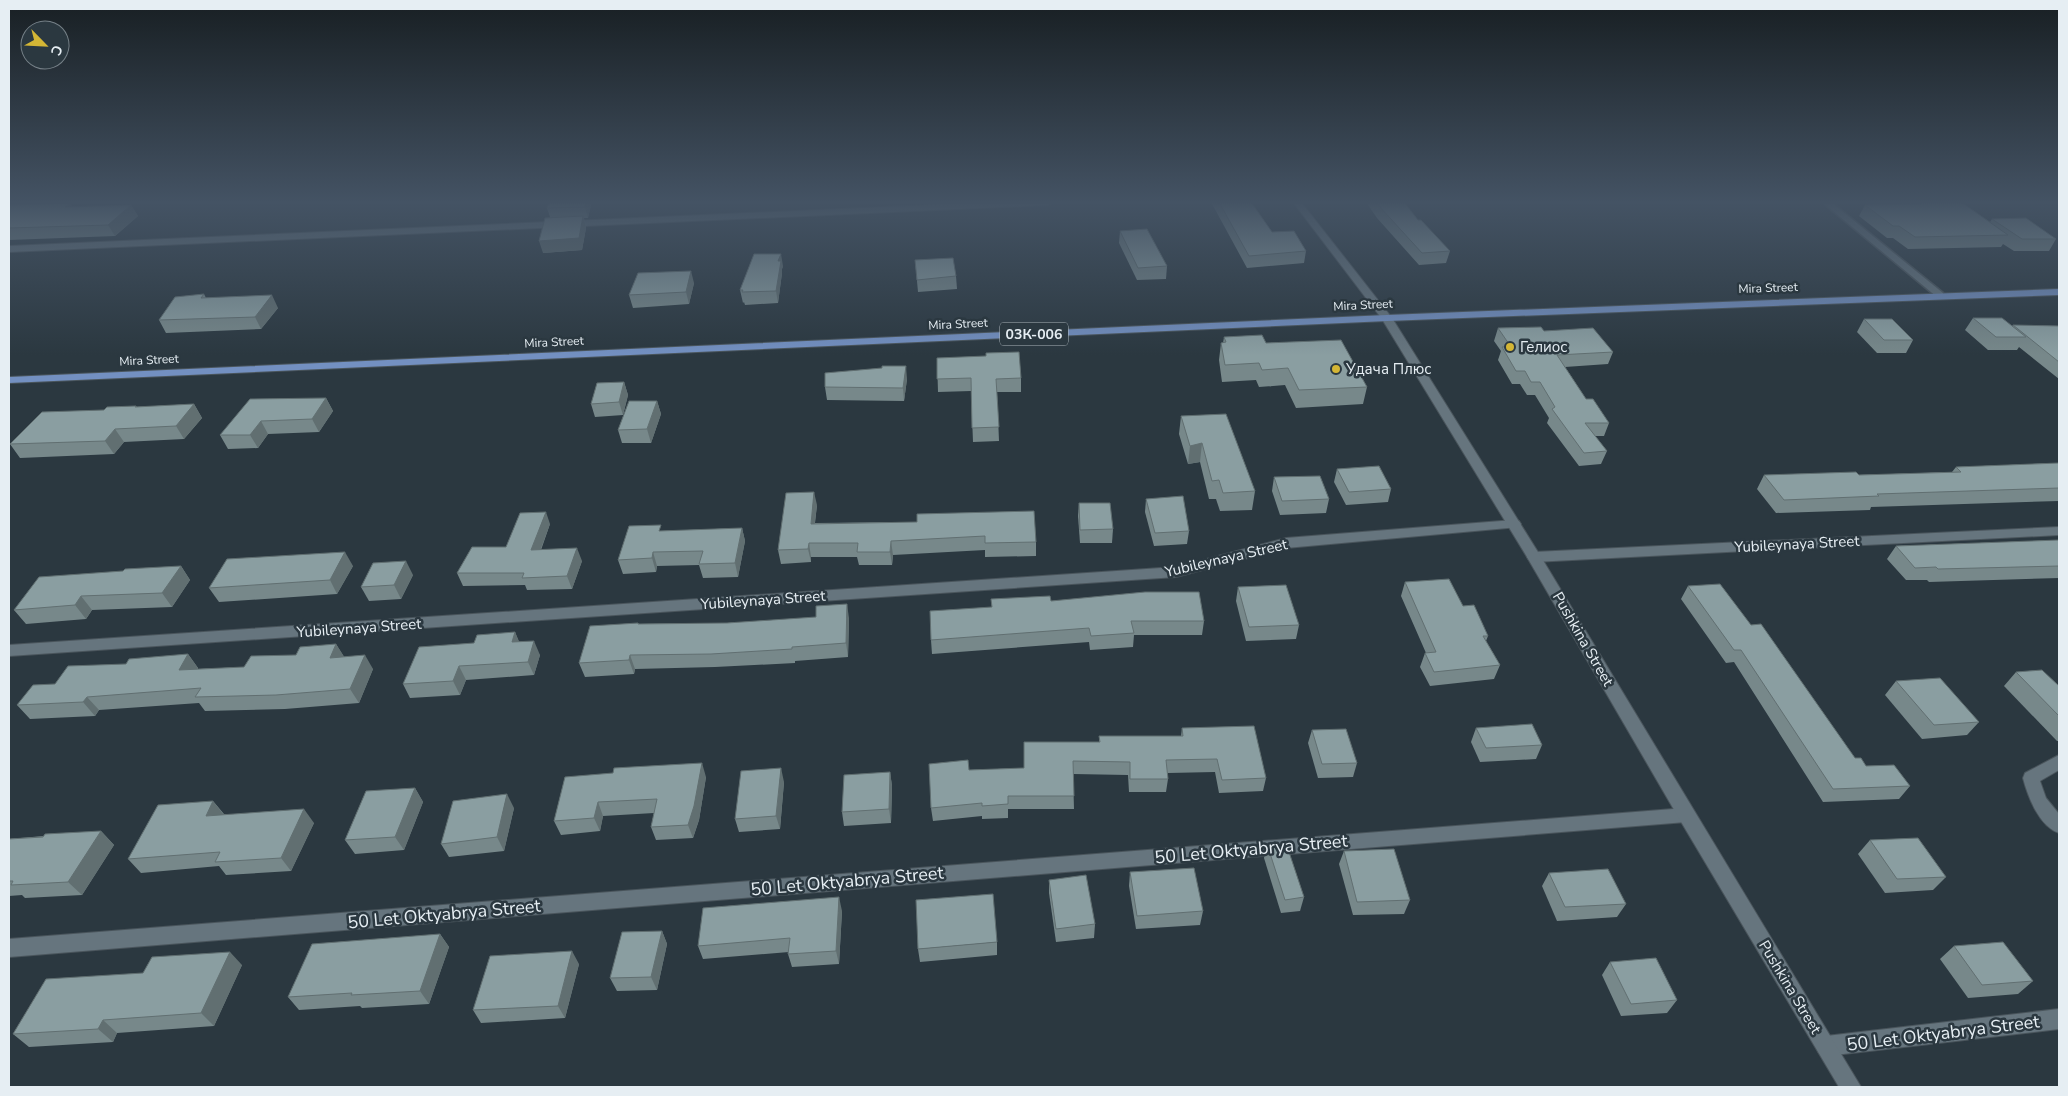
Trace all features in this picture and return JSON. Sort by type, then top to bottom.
[{"type":"main road","name":"Mira Street","points":[[9,380],[1387,318],[1940,295],[2059,292]]},
{"type":"street","name":"Pushkina Street","points":[[1337,253],[1387,318],[1534,556],[1686,814],[1851,1087]]},
{"type":"street","name":"Yubileynaya Street","points":[[9,651],[1176,572],[1286,543],[1514,524]]},
{"type":"street","name":"Yubileynaya Street","points":[[1534,556],[2059,532]]},
{"type":"street","points":[[2059,762],[2031,778],[2038,801],[2059,826]]},
{"type":"street","name":"50 Let Oktyabrya Street","points":[[9,948],[1686,814]]},
{"type":"street","name":"50 Let Oktyabrya Street","points":[[1826,1046],[2059,1019]]},
{"type":"lane","points":[[1889,253],[1940,295]]},
{"type":"building","points":[[1131,253],[1160,253],[1167,266],[1138,268]]},
{"type":"building","points":[[1247,253],[1282,253],[1249,256]]},
{"type":"building","points":[[754,254],[781,254],[778,261],[781,261],[776,291],[742,292],[743,290],[740,290]]},
{"type":"building","points":[[953,258],[956,276],[917,280],[915,260]]},
{"type":"building","points":[[691,271],[686,292],[629,295],[638,273]]},
{"type":"building","points":[[204,294],[201,298],[272,295],[255,317],[159,320],[175,297]]},
{"type":"building","points":[[1973,318],[2002,318],[2026,337],[1996,337]]},
{"type":"building","points":[[1864,319],[1892,319],[1913,340],[1884,340]]},
{"type":"building","points":[[2013,325],[2059,326],[2059,362]]},
{"type":"building","points":[[1541,327],[1544,331],[1593,328],[1613,352],[1557,355],[1586,399],[1593,399],[1609,423],[1585,423],[1607,451],[1584,453],[1552,409],[1555,407],[1540,382],[1531,382],[1525,371],[1516,371],[1502,347],[1511,347],[1498,328]]},
{"type":"building","points":[[1262,335],[1266,343],[1341,340],[1367,387],[1299,390],[1288,368],[1262,370],[1259,363],[1225,365],[1221,343],[1226,342],[1224,337]]},
{"type":"building","points":[[1019,352],[1021,378],[996,379],[999,427],[972,428],[971,378],[937,379],[937,358],[986,356],[986,353]]},
{"type":"building","points":[[882,366],[906,366],[903,388],[825,387],[825,373],[882,368]]},
{"type":"building","points":[[624,382],[619,402],[591,404],[597,383]]},
{"type":"building","points":[[326,398],[312,419],[261,421],[250,435],[220,435],[250,399]]},
{"type":"building","points":[[629,401],[657,401],[647,429],[618,430]]},
{"type":"building","points":[[194,404],[176,426],[115,429],[105,441],[10,444],[42,412],[104,410],[107,407]]},
{"type":"building","points":[[1226,414],[1255,491],[1223,493],[1219,480],[1212,481],[1202,443],[1190,446],[1181,416]]},
{"type":"building","points":[[2059,463],[2059,488],[1877,494],[1879,496],[1784,500],[1764,475],[1856,472],[1859,475],[1961,472],[1956,467]]},
{"type":"building","points":[[1379,466],[1391,489],[1349,492],[1337,469]]},
{"type":"building","points":[[1320,476],[1329,499],[1282,501],[1274,477]]},
{"type":"building","points":[[814,492],[811,524],[917,522],[917,514],[1034,511],[1036,542],[985,543],[985,536],[891,541],[890,552],[857,552],[858,543],[809,543],[808,549],[778,550],[786,493]]},
{"type":"building","points":[[1183,496],[1189,531],[1155,533],[1146,499]]},
{"type":"building","points":[[1079,503],[1110,503],[1113,529],[1080,530]]},
{"type":"building","points":[[546,512],[531,550],[577,548],[567,576],[522,578],[524,573],[457,573],[472,547],[506,547],[520,513]]},
{"type":"building","points":[[661,525],[659,531],[742,528],[735,563],[699,564],[703,551],[653,552],[652,558],[618,560],[629,526]]},
{"type":"building","points":[[2059,540],[2059,566],[1915,568],[1896,546]]},
{"type":"building","points":[[345,552],[330,580],[209,588],[227,559]]},
{"type":"building","points":[[406,561],[394,585],[361,587],[373,563]]},
{"type":"building","points":[[181,566],[162,593],[81,596],[75,605],[14,610],[39,577]]},
{"type":"building","points":[[1449,579],[1463,606],[1474,605],[1488,636],[1483,636],[1500,665],[1434,672],[1425,653],[1436,652],[1405,582]]},
{"type":"building","points":[[1720,584],[1751,625],[1761,624],[1855,758],[1861,758],[1866,766],[1894,765],[1910,786],[1833,789],[1741,650],[1734,650],[1688,586]]},
{"type":"building","points":[[1286,585],[1299,625],[1249,627],[1238,587]]},
{"type":"building","points":[[1145,592],[1199,592],[1204,621],[1131,621],[1134,633],[1091,636],[1089,628],[931,640],[930,611],[992,607],[991,599],[1050,596],[1051,601]]},
{"type":"building","points":[[847,604],[846,643],[792,647],[792,649],[711,654],[630,655],[629,660],[579,663],[590,626],[638,623],[727,623],[816,617],[816,606]]},
{"type":"building","points":[[515,632],[512,642],[534,641],[528,662],[459,666],[453,681],[403,684],[419,647],[474,643],[477,635]]},
{"type":"building","points":[[336,644],[330,658],[365,655],[350,689],[276,695],[195,697],[201,688],[87,697],[83,702],[17,705],[33,685],[55,684],[68,666],[126,664],[129,659],[188,654],[179,670],[244,667],[251,656],[296,655],[300,647]]},
{"type":"building","points":[[2042,670],[2059,686],[2059,716],[2016,672]]},
{"type":"building","points":[[1940,678],[1979,722],[1934,725],[1896,681]]},
{"type":"building","points":[[1532,724],[1542,745],[1486,748],[1476,728]]},
{"type":"building","points":[[1254,726],[1266,778],[1222,780],[1217,759],[1166,760],[1168,779],[1130,779],[1130,762],[1073,761],[1074,796],[1008,796],[1008,804],[982,806],[982,803],[931,808],[929,764],[968,760],[969,770],[1024,768],[1024,742],[1100,742],[1099,736],[1183,736],[1182,728]]},
{"type":"building","points":[[1346,729],[1357,763],[1322,764],[1312,730]]},
{"type":"building","points":[[702,763],[694,806],[688,825],[651,827],[657,799],[598,802],[594,818],[554,821],[565,777],[613,773],[614,768]]},
{"type":"building","points":[[781,768],[776,816],[735,819],[741,771]]},
{"type":"building","points":[[890,772],[889,809],[842,812],[844,775]]},
{"type":"building","points":[[415,788],[395,837],[345,840],[366,791]]},
{"type":"building","points":[[507,794],[497,837],[441,844],[453,801]]},
{"type":"building","points":[[213,801],[206,816],[304,809],[281,858],[215,862],[220,852],[128,859],[158,805]]},
{"type":"building","points":[[101,831],[68,882],[11,885],[13,881],[9,881],[9,839],[43,837],[45,834]]},
{"type":"building","points":[[1918,838],[1946,877],[1897,879],[1870,840]]},
{"type":"building","points":[[1286,843],[1304,897],[1285,900],[1267,844]]},
{"type":"building","points":[[1394,849],[1410,900],[1357,902],[1344,851]]},
{"type":"building","points":[[1194,868],[1203,911],[1137,916],[1130,872]]},
{"type":"building","points":[[1608,869],[1626,904],[1565,907],[1549,873]]},
{"type":"building","points":[[1086,875],[1095,924],[1056,929],[1049,880]]},
{"type":"building","points":[[993,894],[997,942],[918,949],[916,900]]},
{"type":"building","points":[[839,897],[836,951],[788,954],[790,938],[698,946],[703,908]]},
{"type":"building","points":[[662,931],[651,977],[610,978],[622,932]]},
{"type":"building","points":[[440,934],[420,991],[288,997],[312,944]]},
{"type":"building","points":[[2003,942],[2033,981],[1982,985],[1954,946]]},
{"type":"building","points":[[572,951],[558,1006],[473,1010],[490,956]]},
{"type":"building","points":[[230,952],[201,1013],[103,1020],[98,1029],[13,1034],[46,979],[143,973],[152,957]]},
{"type":"building","points":[[1656,958],[1677,1000],[1631,1004],[1610,962]]},
{"type":"place","name":"Гелиос","points":[[1510,347]]},
{"type":"place","name":"Удача Плюс","points":[[1336,369]]}]
